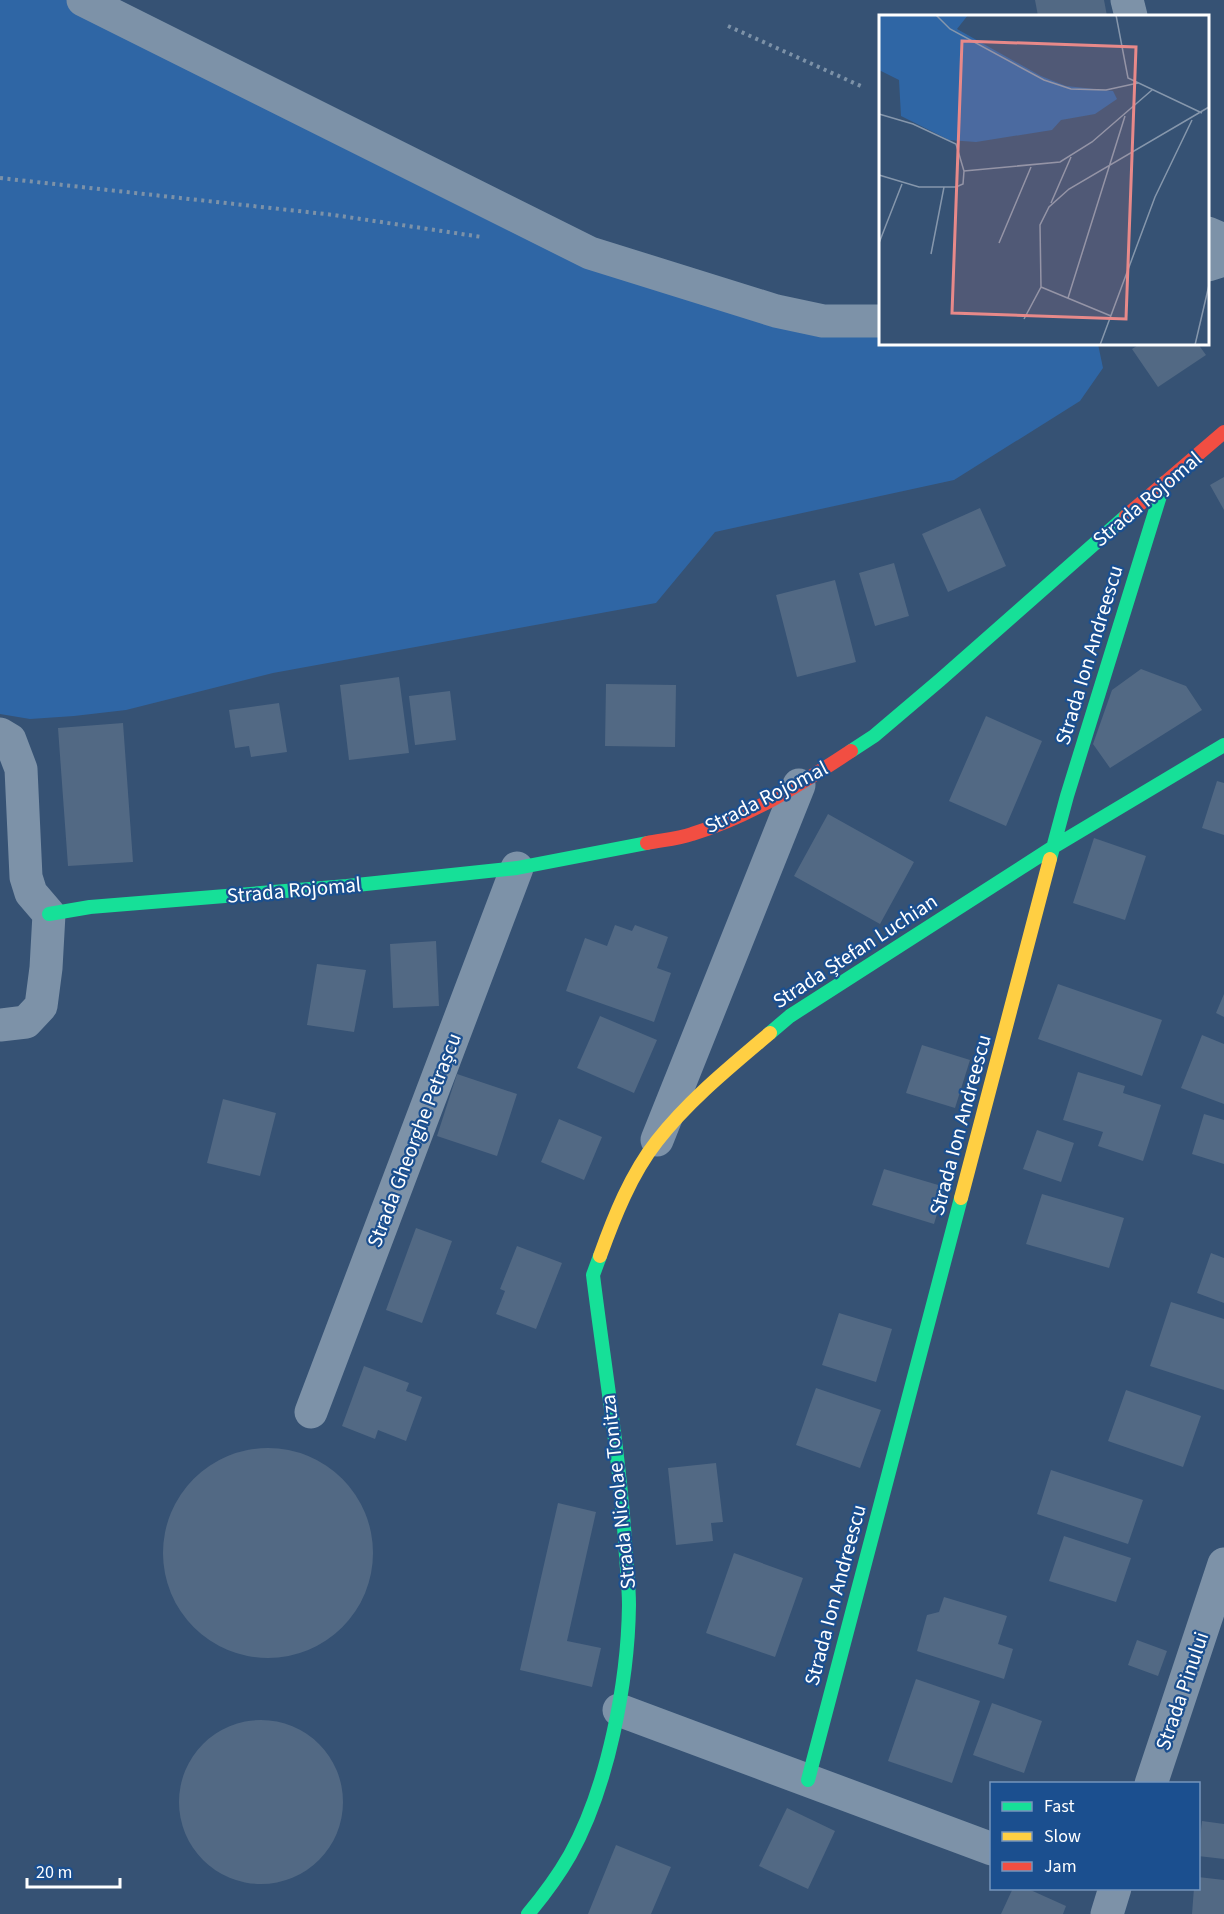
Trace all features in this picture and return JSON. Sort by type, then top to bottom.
[{"type":"street","points":[[83,0],[590,253],[776,311],[823,321],[879,321]]},
{"type":"street","points":[[1127,0],[1131,15]]},
{"type":"street","points":[[1209,233],[1224,240]]},
{"type":"street","points":[[1209,265],[1224,260]]},
{"type":"street","name":"Strada Rojomal","points":[[49,914],[90,907],[347,886],[517,868],[690,835],[722,824],[799,785],[874,736],[1224,432]]},
{"type":"street","name":"Strada Ion Andreescu","points":[[808,1780],[1067,796],[1164,483]]},
{"type":"street","points":[[0,734],[10,740],[21,769],[26,877],[31,893],[49,914],[41,1006],[26,1022],[0,1025]]},
{"type":"street","name":"Strada Ștefan Luchian","points":[[593,1275],[612,1224],[635,1176],[656,1142],[704,1089],[790,1016],[1055,846],[1224,745]]},
{"type":"street","points":[[656,1142],[799,785]]},
{"type":"street","name":"Strada Gheorghe Petrașcu","points":[[311,1412],[517,868]]},
{"type":"street","name":"Strada Nicolae Tonitza","points":[[528,1914],[548,1890],[571,1854],[588,1816],[607,1758],[619,1710],[626,1656],[629,1604],[622,1500],[593,1275]]},
{"type":"street","name":"Strada Pinului","points":[[1151,1782],[1224,1564]]},
{"type":"street","points":[[619,1710],[990,1848]]},
{"type":"path","points":[[728,26],[863,87]]},
{"type":"path","points":[[0,178],[334,215],[485,238]]},
{"type":"shaded area","points":[[0,0],[119,0],[566,229],[743,293],[879,313],[879,345],[1098,345],[1103,368],[1080,401],[954,480],[715,532],[656,603],[273,673],[126,710],[30,719],[0,714]]},
{"type":"building","points":[[1035,0],[1104,0],[1107,15],[1038,15]]},
{"type":"building","points":[[1138,345],[1199,345],[1206,355],[1158,387],[1132,349]]},
{"type":"building","points":[[1224,477],[1224,510],[1210,485]]},
{"type":"building","points":[[980,508],[1006,566],[948,592],[922,534]]},
{"type":"building","points":[[894,563],[909,616],[875,626],[859,573]]},
{"type":"building","points":[[835,580],[856,662],[797,677],[776,595]]},
{"type":"building","points":[[1141,669],[1186,686],[1202,710],[1110,768],[1093,744],[1112,690]]},
{"type":"building","points":[[399,677],[409,753],[349,760],[340,685]]},
{"type":"building","points":[[606,684],[676,685],[675,747],[605,746]]},
{"type":"building","points":[[450,691],[456,740],[415,745],[409,696]]},
{"type":"building","points":[[279,703],[287,752],[251,757],[249,746],[235,748],[229,710]]},
{"type":"building","points":[[986,716],[1042,741],[1006,826],[949,801]]},
{"type":"building","points":[[123,723],[133,862],[68,866],[58,728]]},
{"type":"building","points":[[1217,781],[1224,783],[1224,835],[1202,828]]},
{"type":"building","points":[[828,814],[914,862],[880,924],[794,876]]},
{"type":"building","points":[[1094,838],[1146,856],[1125,920],[1073,903]]},
{"type":"building","points":[[615,925],[632,931],[635,925],[668,937],[657,968],[671,973],[654,1022],[566,991],[585,938],[607,946]]},
{"type":"building","points":[[436,941],[439,1006],[393,1008],[390,944]]},
{"type":"building","points":[[317,964],[366,970],[354,1032],[307,1025]]},
{"type":"building","points":[[1058,984],[1162,1020],[1142,1076],[1038,1039]]},
{"type":"building","points":[[1224,994],[1224,1017],[1216,1013]]},
{"type":"building","points":[[600,1016],[657,1040],[634,1093],[577,1068]]},
{"type":"building","points":[[1202,1035],[1224,1044],[1224,1104],[1181,1088]]},
{"type":"building","points":[[922,1045],[970,1060],[955,1108],[906,1093]]},
{"type":"building","points":[[1078,1072],[1125,1086],[1123,1093],[1161,1105],[1143,1161],[1098,1146],[1103,1132],[1063,1120]]},
{"type":"building","points":[[457,1074],[517,1094],[497,1156],[437,1136]]},
{"type":"building","points":[[223,1099],[276,1113],[260,1176],[207,1163]]},
{"type":"building","points":[[1204,1114],[1224,1120],[1224,1164],[1192,1154]]},
{"type":"building","points":[[559,1119],[602,1137],[584,1180],[541,1162]]},
{"type":"building","points":[[1037,1130],[1074,1143],[1061,1182],[1023,1169]]},
{"type":"building","points":[[884,1169],[945,1187],[934,1224],[872,1205]]},
{"type":"building","points":[[1042,1194],[1124,1218],[1109,1268],[1026,1244]]},
{"type":"building","points":[[416,1228],[452,1241],[422,1323],[386,1310]]},
{"type":"building","points":[[517,1246],[562,1263],[536,1329],[496,1314],[505,1291],[500,1289]]},
{"type":"building","points":[[1211,1253],[1224,1258],[1224,1303],[1197,1293]]},
{"type":"building","points":[[1171,1302],[1224,1319],[1224,1390],[1150,1366]]},
{"type":"building","points":[[839,1313],[892,1329],[876,1382],[822,1365]]},
{"type":"building","points":[[364,1366],[409,1383],[406,1391],[422,1397],[406,1441],[378,1430],[375,1439],[342,1426]]},
{"type":"building","points":[[816,1388],[881,1410],[860,1468],[796,1445]]},
{"type":"building","points":[[1126,1390],[1201,1416],[1183,1467],[1108,1441]]},
{"type":"building","points":[[268,1448],[288,1450],[308,1456],[326,1466],[342,1479],[355,1495],[365,1513],[371,1533],[373,1553],[371,1573],[365,1593],[355,1611],[342,1627],[326,1640],[308,1650],[288,1656],[268,1658],[248,1656],[228,1650],[210,1640],[194,1627],[181,1611],[171,1593],[165,1573],[163,1553],[165,1533],[171,1513],[181,1495],[194,1479],[210,1466],[228,1456],[248,1450]]},
{"type":"building","points":[[716,1463],[723,1522],[711,1523],[713,1541],[676,1545],[668,1468]]},
{"type":"building","points":[[1051,1470],[1143,1500],[1128,1544],[1037,1514]]},
{"type":"building","points":[[558,1503],[596,1512],[567,1641],[601,1648],[592,1687],[520,1670]]},
{"type":"building","points":[[1064,1536],[1131,1558],[1116,1602],[1049,1581]]},
{"type":"building","points":[[734,1553],[803,1578],[775,1657],[706,1633]]},
{"type":"building","points":[[944,1597],[1007,1616],[998,1644],[1013,1649],[1004,1679],[917,1651],[927,1615],[939,1612]]},
{"type":"building","points":[[1137,1640],[1167,1651],[1158,1676],[1128,1665]]},
{"type":"building","points":[[916,1679],[980,1701],[952,1783],[888,1761]]},
{"type":"building","points":[[992,1703],[1042,1721],[1024,1773],[973,1755]]},
{"type":"building","points":[[261,1720],[292,1726],[319,1744],[337,1771],[343,1802],[337,1833],[319,1860],[292,1878],[261,1884],[230,1878],[203,1860],[185,1833],[179,1802],[185,1771],[203,1744],[230,1726]]},
{"type":"building","points":[[787,1808],[835,1831],[808,1889],[759,1866]]},
{"type":"building","points":[[1202,1821],[1224,1824],[1224,1859],[1200,1856]]},
{"type":"building","points":[[616,1845],[671,1867],[651,1914],[588,1914]]},
{"type":"building","points":[[1200,1877],[1224,1880],[1224,1914],[1192,1914],[1194,1890],[1200,1890]]},
{"type":"building","points":[[1012,1890],[1030,1890],[1066,1906],[1063,1914],[1001,1914]]},
{"type":"traffic: fast","points":[[1050,859],[1067,796],[1164,483]]},
{"type":"traffic: fast","points":[[851,751],[874,736],[940,680],[1126,516]]},
{"type":"traffic: fast","points":[[770,1033],[790,1016],[1055,846],[1224,745]]},
{"type":"traffic: fast","points":[[49,914],[90,907],[347,886],[517,868],[647,843]]},
{"type":"traffic: fast","points":[[808,1780],[961,1198]]},
{"type":"traffic: fast","points":[[528,1914],[570,1855],[595,1798],[613,1733],[625,1667],[629,1589],[619,1474],[593,1275],[600,1256]]},
{"type":"traffic: slow","points":[[961,1198],[1050,859]]},
{"type":"traffic: slow","points":[[600,1256],[631,1182],[657,1141],[696,1098],[770,1033]]},
{"type":"traffic: jam","points":[[1126,516],[1224,432]]},
{"type":"traffic: jam","points":[[647,843],[687,836],[754,809],[851,751]]}]
